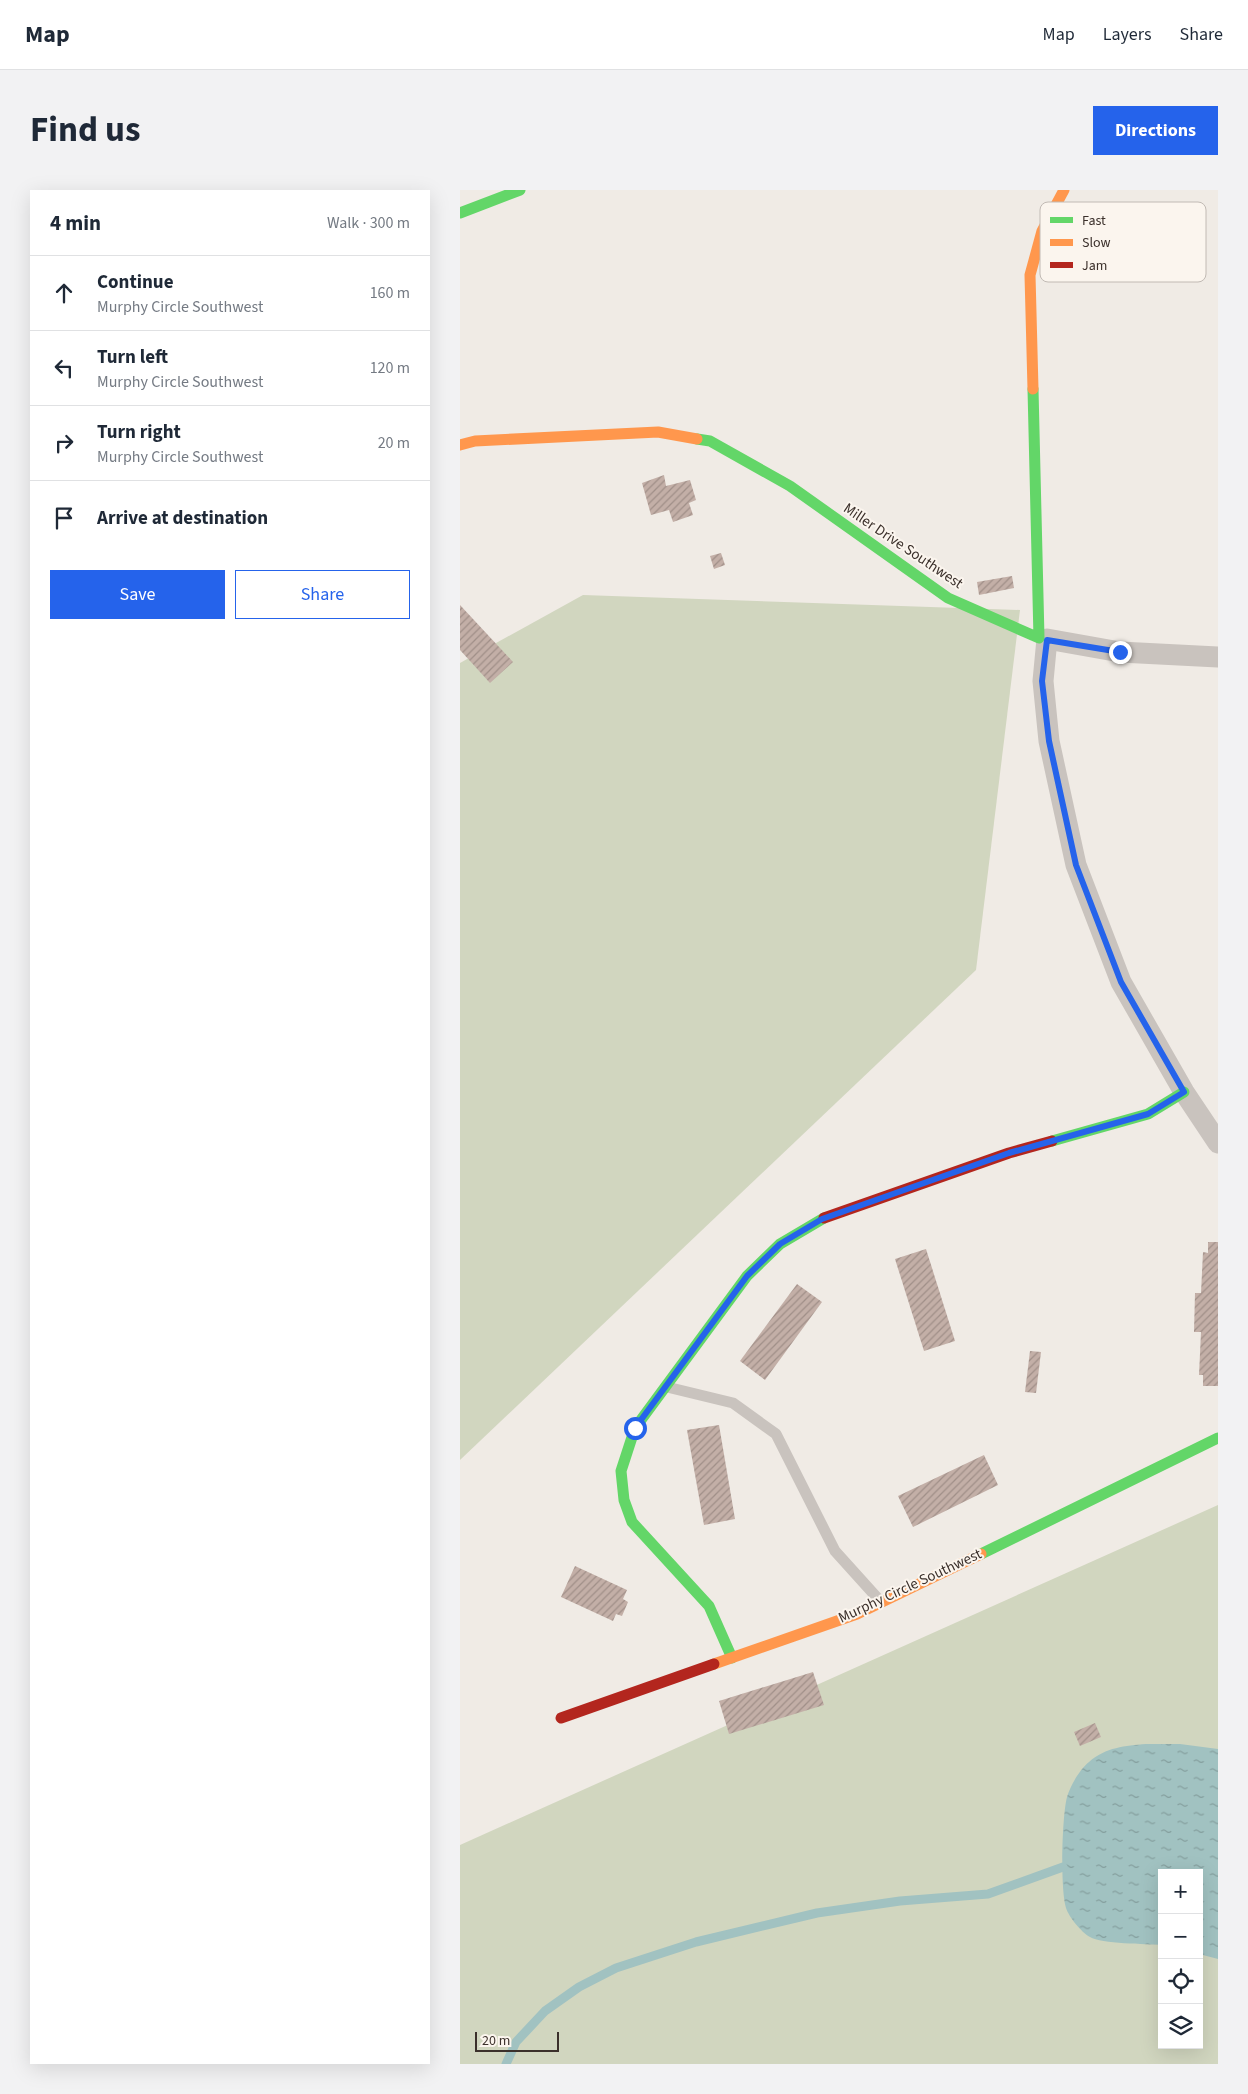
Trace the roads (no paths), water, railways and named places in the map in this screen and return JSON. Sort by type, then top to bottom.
[{"type":"street","points":[[460,213],[520,190]]},
{"type":"street","name":"Miller Drive Southwest","points":[[1056,202],[1064,190]]},
{"type":"street","name":"Miller Drive Southwest","points":[[460,445],[475,441],[658,432],[710,441],[790,486],[948,598],[1039,638],[1030,275],[1036,244],[1040,235]]},
{"type":"street","points":[[1218,657],[1120,652],[1047,640],[1042,681],[1049,741],[1076,865],[1121,982],[1184,1092],[1218,1143]]},
{"type":"street","points":[[732,1658],[709,1606],[632,1522],[624,1500],[621,1471],[635,1428],[747,1276],[780,1244],[822,1219],[1009,1153],[1148,1114],[1184,1092]]},
{"type":"street","name":"Murphy Circle Southwest","points":[[561,1718],[856,1614],[1218,1438]]},
{"type":"lane","points":[[666,1387],[733,1403],[776,1434],[835,1551],[881,1602]]},
{"type":"water","points":[[1180,1744],[1218,1749],[1218,1959],[1203,1955],[1203,1869],[1158,1869],[1158,1945],[1113,1942],[1090,1937],[1079,1928],[1066,1908],[1062,1870],[1063,1835],[1065,1806],[1070,1788],[1082,1769],[1095,1757],[1109,1750],[1131,1746]]},
{"type":"waterway","points":[[506,2064],[516,2042],[545,2011],[579,1987],[616,1968],[696,1942],[817,1913],[900,1901],[988,1894],[1063,1867]]}]
